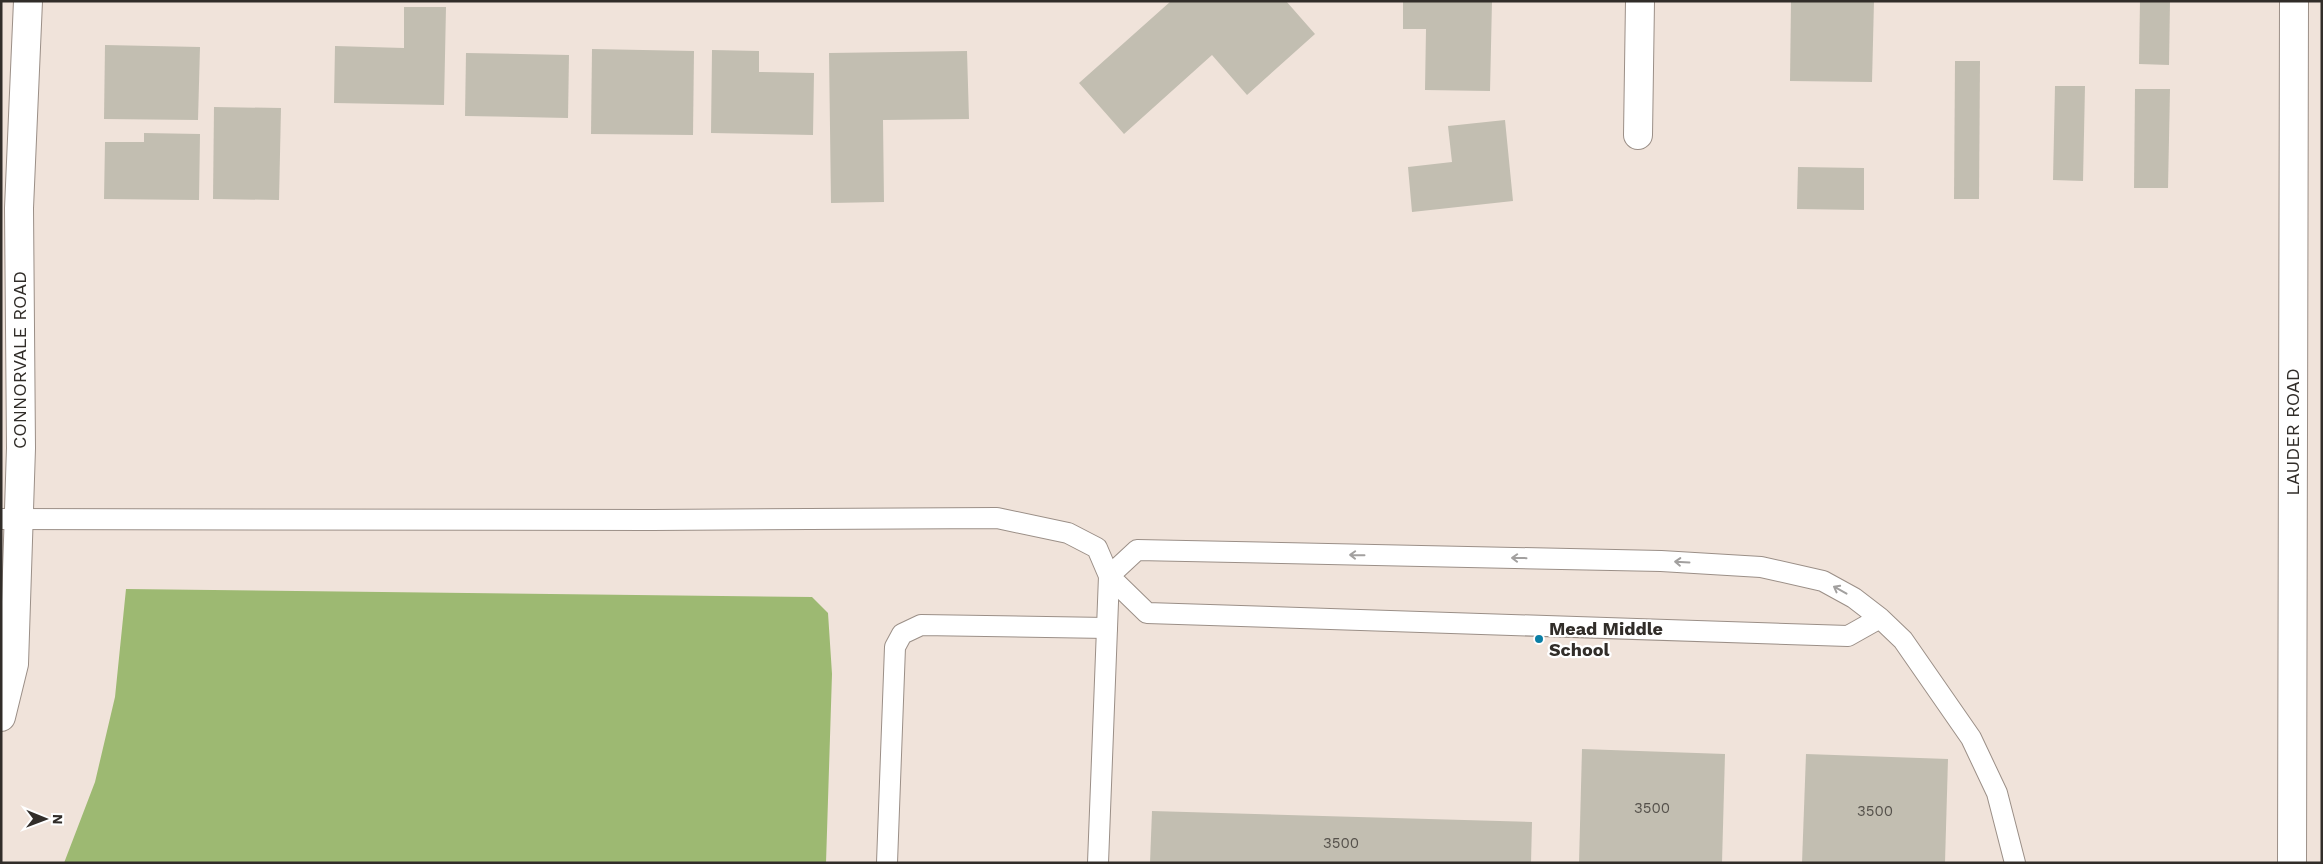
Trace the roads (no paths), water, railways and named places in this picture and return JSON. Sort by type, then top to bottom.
[{"type":"street","name":"CONNORVALE ROAD","points":[[1,717],[14,664],[10,518],[21,448],[19,208],[28,1]]},
{"type":"street","points":[[1638,135],[1640,1]]},
{"type":"street","name":"LAUDER ROAD","points":[[2292,863],[2294,1]]},
{"type":"lane","points":[[10,518],[623,520],[997,518],[1068,533],[1097,548],[1110,576],[1147,613],[1848,636],[1880,618]]},
{"type":"lane","points":[[1098,863],[1110,576],[1137,550],[1661,561],[1751,566],[1823,581],[1854,598],[1880,618],[1903,640],[1971,738],[1997,793],[2015,863]]},
{"type":"lane","points":[[887,863],[895,647],[902,634],[922,625],[1107,628]]},
{"type":"place","name":"Mead Middle School","points":[[1539,639]]}]
